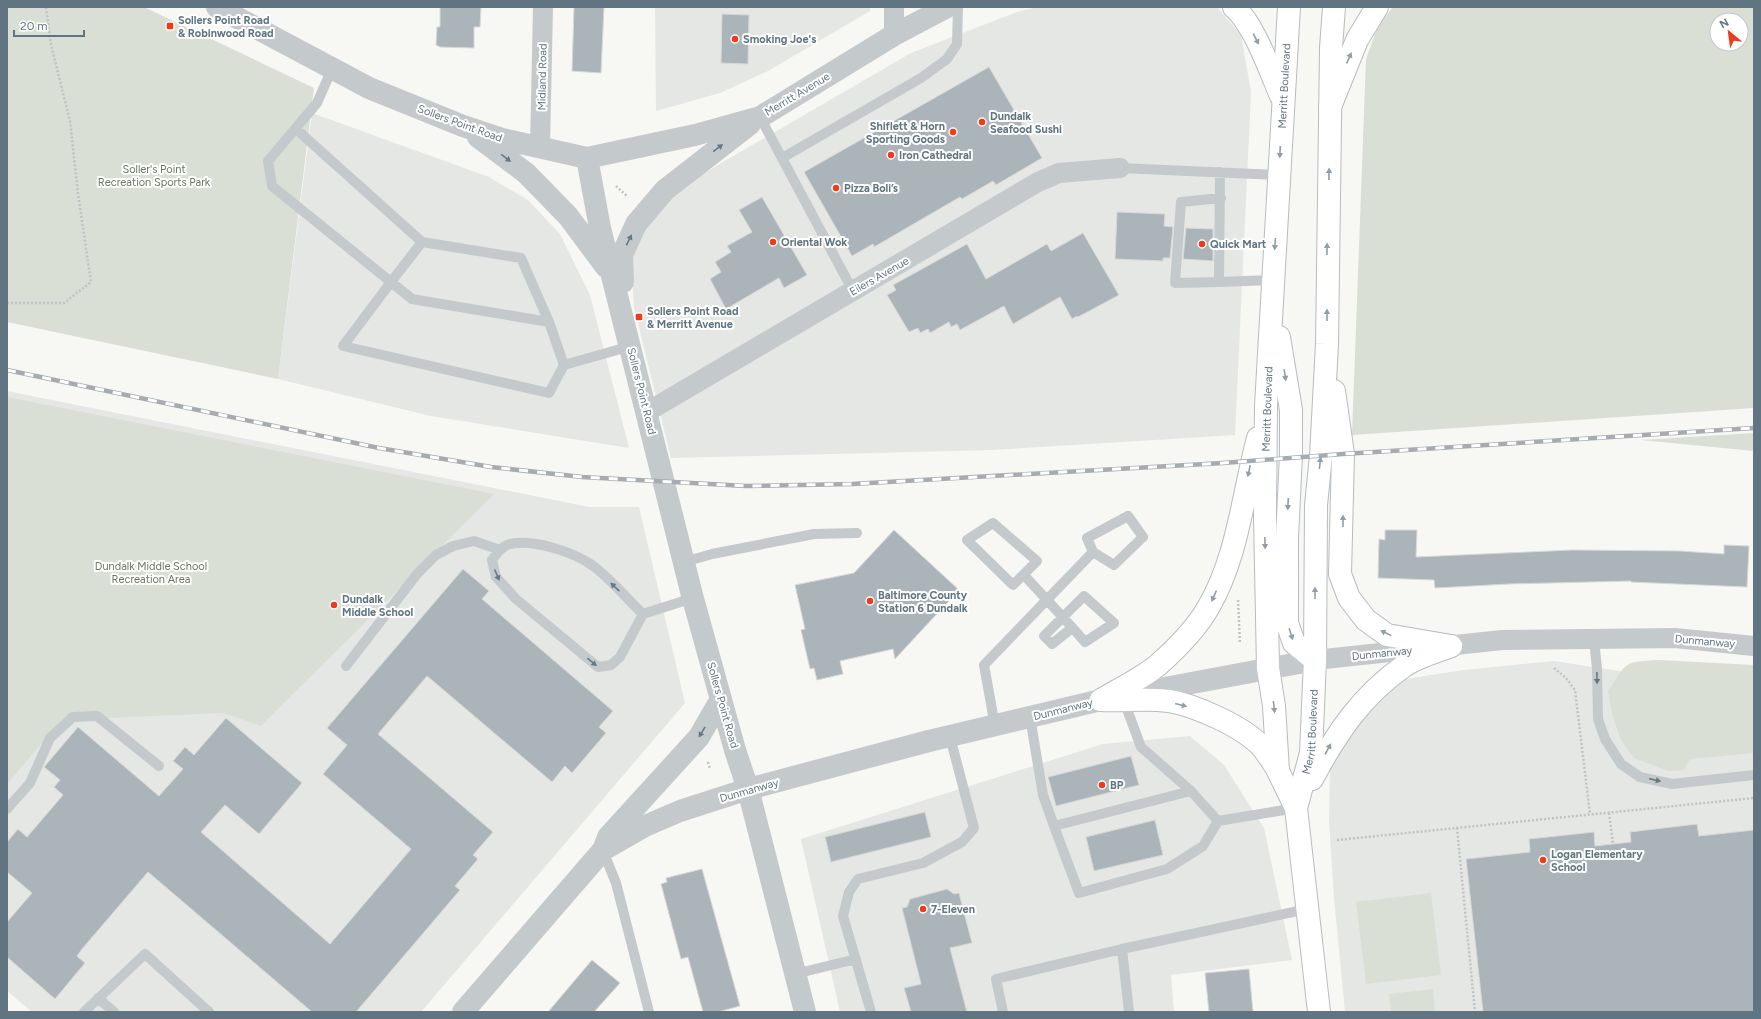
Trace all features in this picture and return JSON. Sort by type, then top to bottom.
[{"type":"main road","points":[[1234,7],[1240,12],[1256,40],[1283,99]]},
{"type":"main road","name":"Merritt Boulevard","points":[[1288,7],[1280,175],[1266,406],[1265,516],[1268,668],[1274,706],[1278,771],[1296,808],[1319,1012]]},
{"type":"main road","name":"Merritt Boulevard","points":[[1296,808],[1311,753],[1315,660],[1316,505],[1321,456],[1327,344],[1330,107],[1334,7]]},
{"type":"main road","points":[[1330,107],[1357,40],[1377,7]]},
{"type":"main road","points":[[1273,287],[1290,410],[1291,454],[1287,538],[1287,623],[1294,643],[1315,660]]},
{"type":"main road","points":[[1327,344],[1343,454],[1340,574],[1349,598],[1366,620],[1387,635],[1451,646]]},
{"type":"main road","points":[[1101,700],[1157,666],[1184,640],[1208,608],[1225,570],[1237,532],[1251,462],[1266,406]]},
{"type":"main road","points":[[1296,808],[1333,740],[1352,714],[1377,688],[1405,666],[1451,646]]},
{"type":"main road","points":[[1101,700],[1169,701],[1193,708],[1232,726],[1262,747],[1278,771]]},
{"type":"street","name":"Sollers Point Road","points":[[217,7],[369,88],[463,126],[502,139],[588,158],[600,228],[631,346],[693,598],[748,789],[805,1012]]},
{"type":"street","name":"Midland Road","points":[[540,147],[543,7]]},
{"type":"street","points":[[894,7],[894,35]]},
{"type":"street","name":"Merritt Avenue","points":[[588,158],[695,135],[760,116],[894,35],[947,7]]},
{"type":"street","points":[[624,319],[622,255],[636,224],[665,190],[760,116]]},
{"type":"street","points":[[463,126],[526,173],[568,216],[612,275]]},
{"type":"street","name":"Eilers Avenue","points":[[647,412],[1038,182],[1059,173],[1120,168]]},
{"type":"street","name":"Dunmanway","points":[[471,1009],[603,850],[645,826],[680,812],[748,789],[1101,700],[1315,660],[1502,640],[1675,638],[1754,646]]},
{"type":"street","points":[[603,850],[608,837],[699,737],[721,699]]},
{"type":"lane","points":[[782,158],[921,78],[947,59],[956,44],[958,7]]},
{"type":"lane","points":[[332,69],[317,103],[268,161],[272,186],[412,298],[549,322]]},
{"type":"lane","points":[[760,116],[853,291]]},
{"type":"lane","points":[[296,129],[422,242],[521,258],[549,322],[564,365]]},
{"type":"lane","points":[[1120,168],[1280,175]]},
{"type":"lane","points":[[1219,282],[1221,198],[1220,172]]},
{"type":"lane","points":[[1221,198],[1181,202],[1175,283],[1219,282],[1273,287]]},
{"type":"lane","points":[[422,242],[343,346],[549,392],[564,365],[631,346]]},
{"type":"lane","points":[[1128,516],[1143,537],[1114,565],[1093,552],[1087,538],[1128,516]]},
{"type":"lane","points":[[993,523],[1037,561],[1024,574],[1013,585],[968,540],[993,523]]},
{"type":"lane","points":[[684,562],[712,554],[814,534],[857,533]]},
{"type":"lane","points":[[346,666],[418,574],[436,555],[453,546],[474,541],[500,550]]},
{"type":"lane","points":[[643,614],[592,566],[563,550],[526,544],[509,544],[500,550],[492,560],[496,577],[516,599],[598,668],[611,665],[620,657],[643,614],[693,598]]},
{"type":"lane","points":[[995,726],[984,665],[1093,552]]},
{"type":"lane","points":[[1024,574],[1063,617],[1072,628],[1085,642],[1114,623],[1084,596],[1063,617],[1044,636],[1052,644],[1072,628]]},
{"type":"lane","points":[[1594,639],[1597,669],[1598,719],[1605,739],[1622,764],[1640,777],[1672,784],[1754,775]]},
{"type":"lane","points":[[1124,701],[1141,746],[1191,791],[1218,821]]},
{"type":"lane","points":[[7,809],[30,783],[50,738],[73,717],[97,716],[159,766]]},
{"type":"lane","points":[[1030,717],[1043,795],[1079,893],[1167,869],[1203,846],[1218,821],[1296,808]]},
{"type":"lane","points":[[871,1012],[843,916],[849,892],[858,879],[923,863],[962,842],[974,828],[950,737]]},
{"type":"lane","points":[[1054,826],[1191,791]]},
{"type":"lane","points":[[603,850],[616,883],[649,1012]]},
{"type":"lane","points":[[1003,1012],[996,979],[1122,949],[1307,909]]},
{"type":"lane","points":[[1122,949],[1129,1012]]},
{"type":"lane","points":[[84,1012],[145,954],[209,1012]]},
{"type":"lane","points":[[796,974],[856,959]]},
{"type":"lane","points":[[98,998],[114,1012]]},
{"type":"path","points":[[7,303],[64,303],[91,282],[78,194],[70,121],[51,45],[46,7]]},
{"type":"path","points":[[614,179],[614,185],[629,198]]},
{"type":"path","points":[[1230,598],[1238,599],[1240,644]]},
{"type":"path","points":[[1554,668],[1566,678],[1575,690],[1590,814]]},
{"type":"path","points":[[1337,840],[1754,798]]},
{"type":"path","points":[[1609,812],[1614,844]]},
{"type":"path","points":[[1457,828],[1475,1012]]},
{"type":"shaded area","points":[[655,7],[870,7],[870,11],[768,71],[720,93],[656,111]]},
{"type":"shaded area","points":[[1037,7],[1217,7],[1241,35],[1251,92],[1235,435],[992,450],[671,458],[634,307],[631,258],[653,211],[680,187],[911,53],[1017,12]]},
{"type":"shaded area","points":[[312,113],[489,177],[528,200],[560,234],[590,295],[629,448],[431,416],[278,379]]},
{"type":"shaded area","name":"Dundalk Middle School","points":[[7,391],[589,507],[639,507],[685,703],[421,1012],[32,1012],[7,991]]},
{"type":"shaded area","name":"Logan Elementary School","points":[[1554,661],[1632,673],[1754,680],[1754,1012],[1345,1012],[1334,898],[1329,821],[1330,766],[1371,699],[1405,679],[1464,670]]},
{"type":"shaded area","points":[[1190,736],[1224,765],[1264,828],[1292,960],[1171,975],[1174,1012],[840,1012],[801,839],[1103,744]]},
{"type":"green space","name":"Soller's Point Recreation Sports Park","points":[[7,7],[144,7],[314,88],[278,379],[7,322]]},
{"type":"green space","points":[[1393,7],[1754,7],[1754,408],[1352,435],[1366,59],[1378,26]]},
{"type":"green space","name":"Dundalk Middle School Recreation Area","points":[[7,397],[494,494],[261,726],[223,713],[62,720],[7,784]]},
{"type":"green space","points":[[1754,433],[1754,451],[1641,440]]},
{"type":"green space","points":[[1659,660],[1754,665],[1754,753],[1690,759],[1684,770],[1668,771],[1634,758],[1621,740],[1612,714],[1608,691],[1619,674],[1628,665],[1639,661]]},
{"type":"green space","points":[[1431,893],[1441,975],[1366,984],[1356,902]]},
{"type":"green space","points":[[1433,989],[1435,1012],[1391,1012],[1389,994]]},
{"type":"building","points":[[440,7],[481,7],[480,27],[474,27],[474,48],[440,47],[436,45],[437,27],[440,27]]},
{"type":"building","points":[[574,7],[604,7],[601,73],[572,71]]},
{"type":"building","name":"Smoking Joe's","points":[[722,14],[749,15],[748,64],[721,63]]},
{"type":"building","points":[[989,67],[1042,158],[996,185],[993,181],[962,199],[960,197],[874,247],[873,244],[852,256],[804,172]]},
{"type":"building","points":[[762,197],[807,275],[784,288],[779,278],[726,309],[710,279],[721,272],[715,262],[731,252],[727,246],[752,232],[739,210]]},
{"type":"building","points":[[1117,212],[1165,214],[1164,226],[1173,227],[1170,258],[1163,258],[1163,261],[1115,259]]},
{"type":"building","name":"Quick Mart","points":[[1186,228],[1213,229],[1213,261],[1183,259]]},
{"type":"building","points":[[1083,233],[1119,295],[1072,319],[1060,297],[1013,324],[1004,306],[960,330],[957,324],[951,327],[949,322],[930,333],[928,329],[920,333],[918,328],[909,332],[887,295],[896,290],[893,285],[967,244],[986,279],[1047,244],[1051,251]]},
{"type":"building","points":[[894,530],[959,590],[895,659],[893,649],[840,661],[843,674],[817,680],[814,668],[810,669],[801,630],[805,629],[795,585],[854,573]]},
{"type":"building","points":[[1385,530],[1417,530],[1416,557],[1572,550],[1680,551],[1724,554],[1724,545],[1749,546],[1747,587],[1631,581],[1509,584],[1435,588],[1434,580],[1378,578],[1379,539],[1385,540]]},
{"type":"building","points":[[463,569],[489,591],[482,599],[613,711],[599,727],[606,733],[572,773],[565,766],[552,782],[427,676],[378,734],[493,832],[473,855],[478,859],[455,886],[460,890],[356,1012],[312,1012],[148,872],[82,949],[77,956],[85,963],[55,999],[7,957],[7,922],[32,893],[7,872],[7,842],[18,829],[27,837],[63,795],[54,787],[60,780],[44,767],[78,727],[159,796],[183,769],[173,761],[185,747],[194,755],[226,718],[302,783],[259,834],[225,805],[201,832],[330,944],[411,849],[323,774],[347,745],[327,728]]},
{"type":"building","points":[[1131,756],[1139,785],[1056,806],[1048,777]]},
{"type":"building","points":[[925,812],[931,837],[831,862],[825,837]]},
{"type":"building","points":[[1155,820],[1163,855],[1094,871],[1086,837]]},
{"type":"building","points":[[1697,824],[1699,836],[1754,830],[1754,1012],[1483,1012],[1466,859],[1530,852],[1529,839],[1594,832],[1595,846],[1631,842],[1630,832]]},
{"type":"building","points":[[702,869],[740,1006],[718,1012],[703,1012],[688,957],[681,959],[661,884],[667,882],[666,878]]},
{"type":"building","points":[[947,889],[954,894],[959,893],[972,943],[950,948],[967,1012],[911,1012],[904,988],[921,984],[902,908],[907,907],[910,899]]},
{"type":"building","points":[[592,960],[620,983],[594,1012],[548,1012]]},
{"type":"building","points":[[1249,969],[1253,1012],[1209,1012],[1205,973]]},
{"type":"railway","points":[[7,370],[379,448],[491,467],[582,477],[746,486],[852,484],[1223,463],[1754,428]]},
{"type":"place","name":"Sollers Point Road & Robinwood Road","points":[[170,26]]},
{"type":"place","name":"Smoking Joe's","points":[[735,39]]},
{"type":"place","name":"Dundalk Seafood Sushi","points":[[982,122]]},
{"type":"place","name":"Shiflett & Horn Sporting Goods","points":[[953,132]]},
{"type":"place","name":"Iron Cathedral","points":[[891,155]]},
{"type":"place","name":"Pizza Boli’s","points":[[836,188]]},
{"type":"place","name":"Oriental Wok","points":[[773,242]]},
{"type":"place","name":"Quick Mart","points":[[1202,244]]},
{"type":"place","name":"Sollers Point Road & Merritt Avenue","points":[[639,317]]},
{"type":"place","name":"Baltimore County Station 6 Dundalk","points":[[870,601]]},
{"type":"place","name":"Dundalk Middle School","points":[[334,605]]},
{"type":"place","name":"BP","points":[[1102,785]]},
{"type":"place","name":"Logan Elementary School","points":[[1543,860]]},
{"type":"place","name":"7-Eleven","points":[[923,909]]}]
